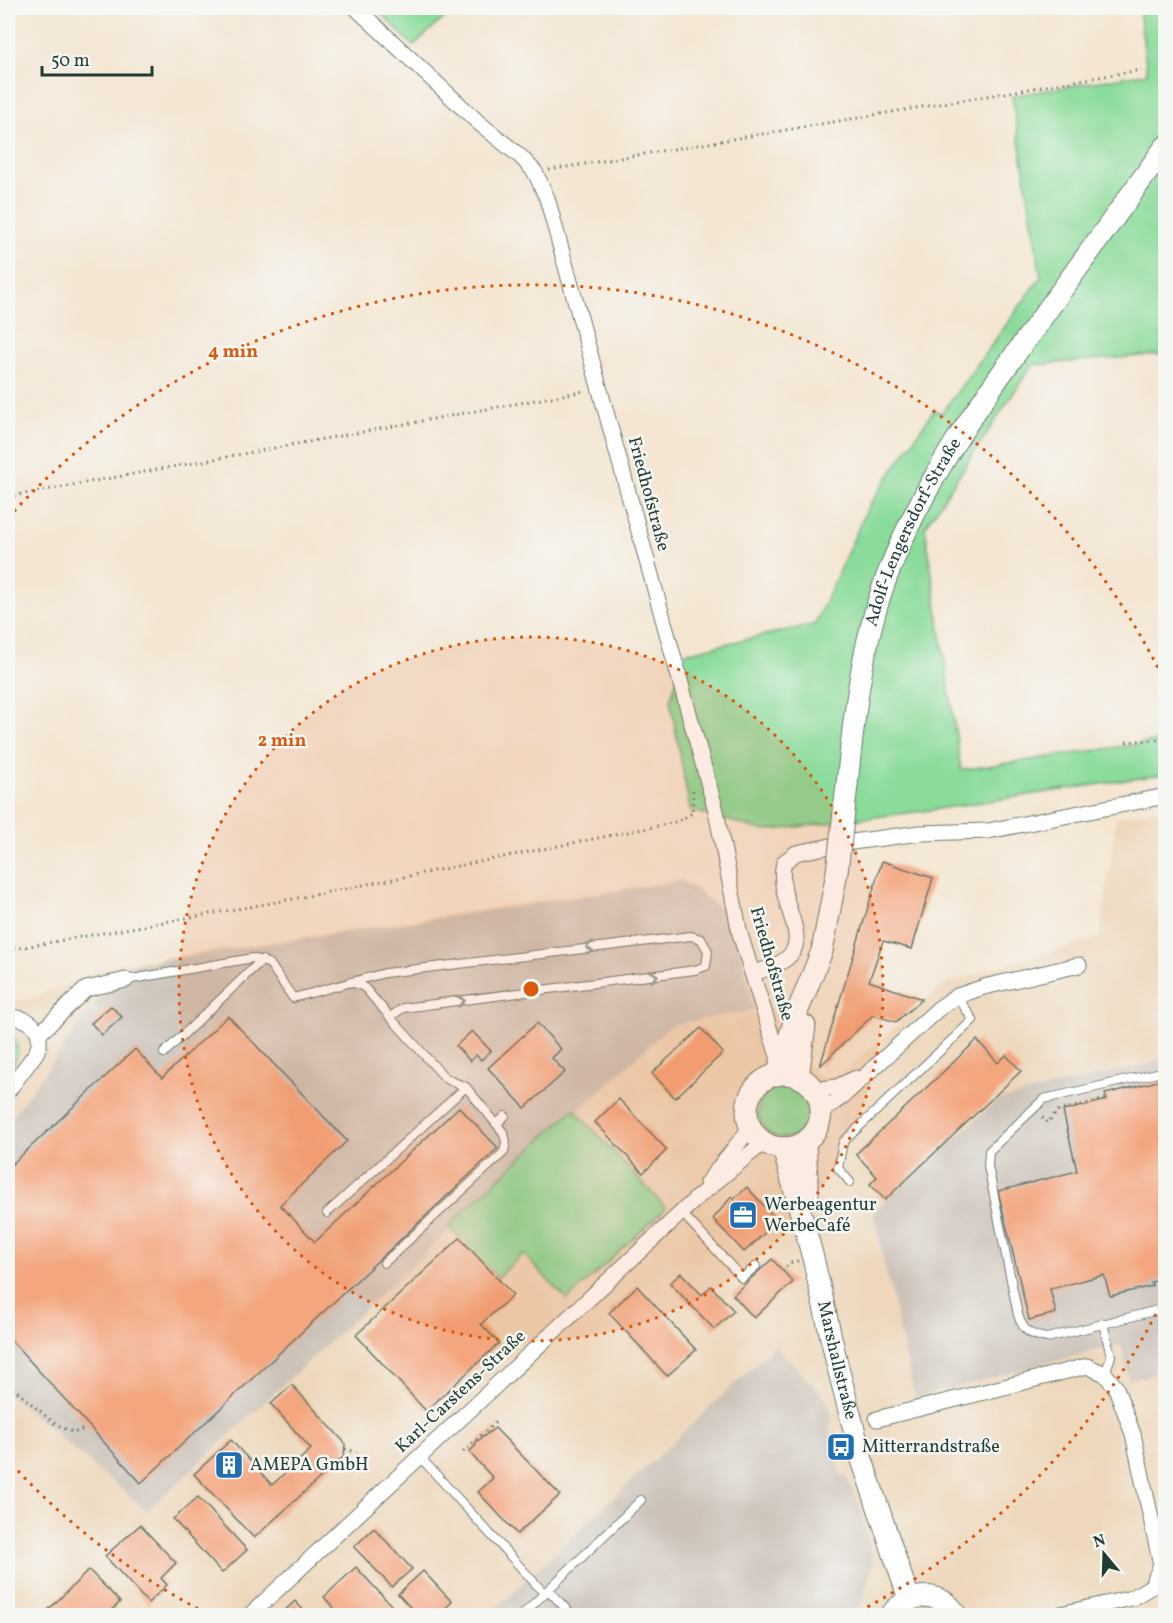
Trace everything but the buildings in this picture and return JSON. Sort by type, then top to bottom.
[{"type":"street","name":"Friedhofstraße","points":[[356,8],[535,172],[547,198],[716,811],[740,934],[785,1072]]},
{"type":"street","name":"Adolf-Lengersdorf-Straße","points":[[785,1072],[798,1010],[812,981],[822,951],[837,872],[855,711],[874,619],[887,576],[918,507],[943,460],[983,398],[1166,146]]},
{"type":"street","points":[[752,973],[777,966],[793,953],[796,939],[781,876],[784,862],[796,853],[845,843],[920,833],[988,831],[1166,796]]},
{"type":"street","points":[[821,1112],[938,1009],[957,996],[984,987],[1079,965]]},
{"type":"street","points":[[39,1034],[86,989],[126,980]]},
{"type":"street","points":[[8,1018],[30,1022],[39,1034],[39,1046],[36,1053],[8,1091]]},
{"type":"street","points":[[815,1090],[821,1112],[817,1129],[805,1142],[766,1139],[748,1116],[751,1095],[758,1085],[785,1072],[815,1090],[836,1087],[869,1072]]},
{"type":"street","name":"Karl-Carstens-Straße","points":[[249,1616],[681,1212],[766,1139]]},
{"type":"street","name":"Marshallstraße","points":[[766,1139],[813,1257]]},
{"type":"street","name":"Marshallstraße","points":[[805,1142],[813,1257],[838,1368],[862,1460],[909,1599]]},
{"type":"street","points":[[877,1419],[1087,1366],[1105,1374],[1116,1388],[1133,1434],[1161,1565],[1152,1586],[1132,1598],[1052,1616]]},
{"type":"street","points":[[890,1616],[898,1605],[921,1596],[934,1597],[946,1603],[957,1616]]},
{"type":"lane","points":[[126,980],[253,958],[270,964],[293,998],[385,973],[691,936],[701,939],[708,951],[706,966],[695,970],[403,1008],[390,1017]]},
{"type":"lane","points":[[164,1053],[262,960]]},
{"type":"lane","points":[[351,982],[364,987],[446,1079],[466,1087],[497,1124],[506,1141],[504,1152],[384,1263]]},
{"type":"lane","points":[[850,1182],[838,1168],[843,1142],[973,1020],[957,996]]},
{"type":"lane","points":[[1166,1071],[1044,1099],[989,1151],[988,1166],[1021,1325],[1030,1335],[1047,1338],[1166,1308]]},
{"type":"lane","points":[[327,1213],[466,1087]]},
{"type":"lane","points":[[497,1124],[505,1116]]},
{"type":"lane","points":[[681,1212],[742,1278],[756,1266]]},
{"type":"lane","points":[[1102,1323],[1111,1356],[1105,1374]]},
{"type":"lane","points":[[420,1457],[546,1592],[573,1616]]},
{"type":"lane","points":[[521,1616],[641,1500]]},
{"type":"path","points":[[535,172],[1141,70]]},
{"type":"path","points":[[8,497],[599,389]]},
{"type":"path","points":[[1126,742],[1166,739]]},
{"type":"path","points":[[8,950],[293,899],[679,821],[692,813],[693,784]]},
{"type":"path","points":[[1051,1120],[1057,1111],[1106,1099]]},
{"type":"path","points":[[8,1384],[54,1423],[74,1433],[84,1429]]},
{"type":"path","points":[[463,1452],[497,1421]]},
{"type":"path","points":[[345,1449],[357,1452]]},
{"type":"shaded area","points":[[1165,808],[1165,1615],[8,1616],[8,1002],[32,998],[121,964],[683,879],[816,1076],[835,1079],[946,983],[1100,937],[1116,818]]},
{"type":"shaded area","points":[[684,881],[735,920],[753,1010],[671,1025],[147,1511],[8,1393],[8,1122],[124,966]]},
{"type":"shaded area","points":[[1165,1060],[1165,1371],[1129,1380],[1121,1344],[915,1398],[873,1212],[998,1100]]},
{"type":"shaded area","points":[[775,1346],[827,1399],[833,1422],[829,1424],[841,1476],[845,1475],[857,1499],[874,1561],[861,1605],[849,1615],[488,1616]]},
{"type":"green space","points":[[376,8],[455,8],[413,46]]},
{"type":"green space","points":[[1139,8],[1158,8],[1166,56],[1165,354],[1032,365],[925,527],[961,770],[1165,740],[1165,774],[931,810],[765,831],[690,810],[670,700],[685,653],[815,624],[868,507],[934,410],[942,413],[1041,277],[1012,96],[1147,73]]},
{"type":"green space","points":[[8,1033],[16,1042],[17,1052],[8,1074]]},
{"type":"green space","points":[[784,1086],[798,1090],[806,1098],[810,1112],[806,1126],[798,1134],[784,1138],[770,1134],[762,1126],[758,1112],[762,1098],[770,1090]]},
{"type":"green space","points":[[574,1109],[666,1208],[567,1300],[523,1254],[497,1278],[448,1226]]},
{"type":"place","name":"Werbeagentur WerbeCafé","points":[[743,1215]]},
{"type":"place","name":"Mitterrandstraße","points":[[841,1447]]},
{"type":"place","name":"AMEPA GmbH","points":[[229,1465]]}]
